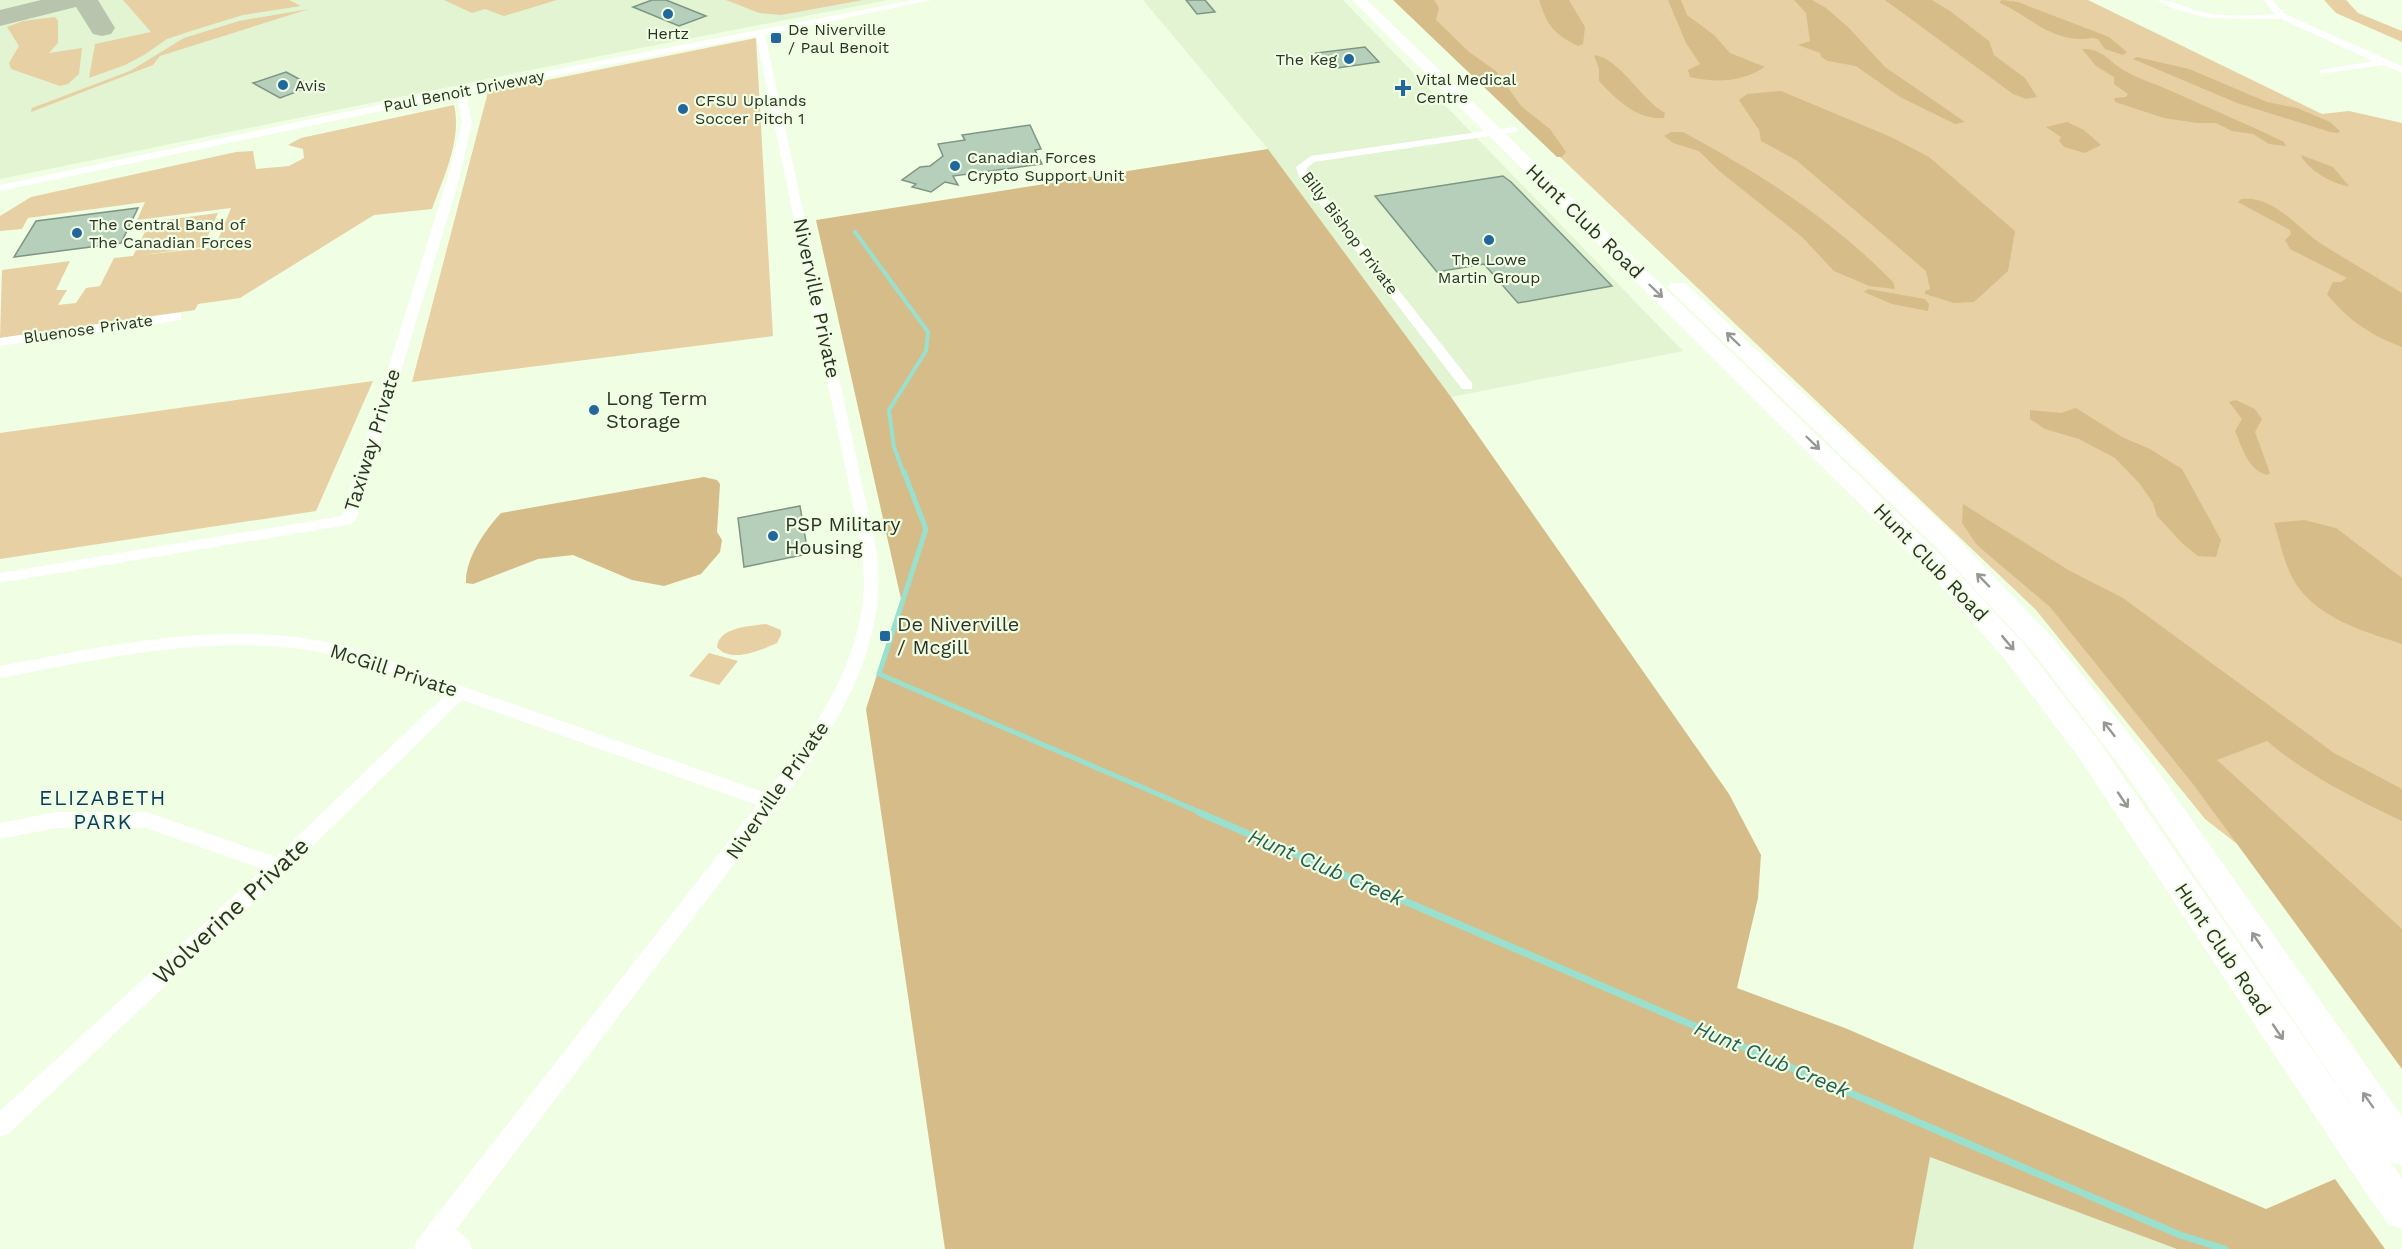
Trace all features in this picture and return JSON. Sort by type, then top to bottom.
[{"type":"main road","name":"Hunt Club Road","points":[[1359,0],[1504,131],[1943,539],[2022,621],[2137,766],[2402,1148]]},
{"type":"main road","name":"Hunt Club Road","points":[[1377,0],[1972,602],[2013,650],[2109,779],[2328,1105],[2402,1210]]},
{"type":"street","name":"Paul Benoit Driveway","points":[[0,188],[462,91],[928,0]]},
{"type":"street","points":[[2162,0],[2187,12],[2209,18],[2282,16]]},
{"type":"street","points":[[2267,0],[2282,16],[2402,70]]},
{"type":"street","name":"Niverville Private","points":[[433,1241],[772,803],[809,751],[834,708],[853,666],[870,610],[872,582],[863,515],[763,39],[759,33]]},
{"type":"street","points":[[2323,72],[2383,62]]},
{"type":"street","name":"Taxiway Private","points":[[0,578],[348,520],[416,282],[453,180],[467,122],[462,91]]},
{"type":"street","name":"Billy Bishop Private","points":[[1467,386],[1303,175],[1301,167],[1311,159],[1504,131]]},
{"type":"street","name":"Bluenose Private","points":[[0,342],[176,317]]},
{"type":"street","name":"McGill Private","points":[[0,672],[154,644],[241,639],[327,647],[353,654],[772,803]]},
{"type":"street","name":"Wolverine Private","points":[[0,1126],[279,866],[459,692]]},
{"type":"street","points":[[2,832],[56,820],[121,818],[146,820],[279,866]]},
{"type":"street","points":[[433,1241],[460,1249]]},
{"type":"shaded area","points":[[0,0],[888,0],[600,56],[0,179]]},
{"type":"shaded area","points":[[123,0],[289,0],[301,6],[243,15],[167,39],[125,65],[89,78],[95,44],[151,32]]},
{"type":"shaded area","points":[[444,0],[557,0],[504,16],[485,9],[472,13]]},
{"type":"shaded area","points":[[726,0],[863,0],[781,15],[759,13]]},
{"type":"shaded area","points":[[1143,0],[1343,0],[1683,351],[1451,397],[1268,149]]},
{"type":"shaded area","points":[[1393,0],[1434,0],[1439,8],[1436,20],[1469,52],[1496,71],[1521,106],[1550,129],[1566,152],[1562,157],[1557,157]]},
{"type":"shaded area","points":[[1395,0],[2088,0],[2322,114],[2349,111],[2402,123],[2402,972],[2205,819],[2036,610]]},
{"type":"shaded area","points":[[1539,0],[1569,0],[1585,27],[1583,44],[1578,46],[1552,28]]},
{"type":"shaded area","points":[[1668,0],[1681,0],[1687,15],[1714,35],[1730,53],[1765,67],[1747,76],[1729,80],[1690,77],[1688,70],[1700,64],[1686,43]]},
{"type":"shaded area","points":[[1794,0],[1812,0],[1826,8],[1849,28],[1885,67],[1965,122],[1955,124],[1900,97],[1856,66],[1828,61],[1821,57],[1820,53],[1798,45],[1810,41],[1806,13]]},
{"type":"shaded area","points":[[1885,0],[1932,0],[1950,11],[1989,41],[1994,55],[2025,78],[2037,97],[2026,99],[2013,94]]},
{"type":"shaded area","points":[[2001,0],[2018,2],[2109,37],[2127,52],[2123,55],[2105,49],[2098,39],[2078,39],[2054,34],[2000,3]]},
{"type":"shaded area","points":[[2324,0],[2346,0],[2358,13],[2402,31],[2402,42],[2336,13]]},
{"type":"shaded area","points":[[309,9],[160,56],[153,65],[31,112],[32,108],[130,71],[184,38],[239,21]]},
{"type":"shaded area","points":[[55,17],[58,21],[58,43],[49,53],[82,48],[79,74],[68,84],[60,86],[11,69],[9,63],[19,46],[7,27],[23,21]]},
{"type":"shaded area","points":[[756,38],[773,336],[412,382],[488,92]]},
{"type":"shaded area","points":[[2082,49],[2100,53],[2130,74],[2256,129],[2284,142],[2286,146],[2269,144],[2253,134],[2232,131],[2216,123],[2197,123],[2164,118],[2115,102],[2114,98],[2126,97],[2128,94],[2114,84],[2114,77],[2096,66]]},
{"type":"shaded area","points":[[1594,55],[1604,58],[1622,71],[1647,99],[1665,113],[1664,118],[1654,118],[1636,112],[1613,95],[1599,81],[1599,69]]},
{"type":"shaded area","points":[[2137,57],[2189,69],[2267,102],[2297,108],[2330,122],[2340,131],[2330,132],[2237,103],[2133,59]]},
{"type":"shaded area","points":[[1781,91],[1891,137],[1929,157],[2015,231],[2008,271],[1974,302],[1954,303],[1925,294],[1925,291],[1930,289],[1926,271],[1796,160],[1761,141],[1759,130],[1739,100],[1747,94]]},
{"type":"shaded area","points":[[454,105],[456,131],[454,144],[432,209],[374,215],[240,298],[198,304],[195,310],[0,338],[2,270],[70,261],[56,290],[67,290],[58,305],[76,303],[86,288],[100,286],[114,258],[215,247],[231,208],[137,220],[145,202],[28,218],[22,229],[0,231],[0,216],[31,197],[236,152],[253,151],[256,169],[289,166],[304,158],[303,149],[288,145],[301,138]]},
{"type":"shaded area","points":[[2067,122],[2084,130],[2101,145],[2085,153],[2064,147],[2059,141],[2061,137],[2046,127]]},
{"type":"shaded area","points":[[1671,132],[1683,132],[1740,164],[1794,199],[1869,259],[1893,282],[1895,289],[1869,286],[1834,271],[1802,237],[1718,170],[1699,151],[1673,143],[1664,136]]},
{"type":"shaded area","points":[[1268,149],[1451,397],[1729,794],[1761,855],[1758,898],[1737,988],[1845,1028],[2266,1209],[2335,1179],[2385,1249],[2177,1249],[1930,1157],[1913,1249],[945,1249],[866,709],[901,599],[816,220]]},
{"type":"shaded area","points":[[2301,155],[2333,167],[2349,186],[2336,183],[2321,175],[2308,166]]},
{"type":"shaded area","points":[[2241,199],[2253,199],[2275,208],[2323,245],[2402,293],[2402,347],[2370,332],[2343,312],[2327,294],[2333,282],[2341,282],[2347,278],[2290,249],[2285,240],[2291,234],[2290,230],[2238,202]]},
{"type":"shaded area","points":[[218,213],[203,247],[133,256],[150,222]]},
{"type":"shaded area","points":[[1868,289],[1925,299],[1929,304],[1928,311],[1892,304],[1864,292]]},
{"type":"shaded area","points":[[373,381],[316,511],[0,559],[0,433]]},
{"type":"shaded area","points":[[2236,400],[2255,409],[2262,419],[2255,432],[2270,473],[2267,475],[2250,463],[2240,444],[2235,431],[2242,419],[2229,402]]},
{"type":"shaded area","points":[[2076,408],[2122,437],[2150,449],[2182,469],[2221,540],[2216,557],[2198,556],[2183,544],[2157,516],[2153,503],[2140,484],[2115,458],[2079,439],[2045,429],[2030,419],[2030,410],[2061,413]]},
{"type":"shaded area","points":[[704,477],[717,480],[720,484],[717,532],[722,540],[720,552],[701,574],[664,586],[632,580],[573,555],[538,559],[473,584],[466,583],[472,555],[501,513]]},
{"type":"shaded area","points":[[1963,504],[2070,571],[2123,598],[2334,753],[2402,789],[2402,821],[2349,795],[2298,765],[2267,741],[2217,760],[2402,929],[2402,1069],[2193,784],[2050,607],[1977,545],[1962,523]]},
{"type":"shaded area","points":[[2304,520],[2336,528],[2402,578],[2402,644],[2341,621],[2314,604],[2302,592],[2287,566],[2274,523]]},
{"type":"shaded area","points":[[766,624],[781,630],[777,643],[755,652],[738,655],[730,655],[717,647],[719,640],[729,631]]},
{"type":"shaded area","points":[[709,653],[738,661],[719,685],[689,676]]},
{"type":"shaded area","points":[[1929,1156],[2177,1249],[1913,1249]]},
{"type":"building","name":"Hertz","points":[[652,0],[666,0],[706,16],[679,26],[633,7]]},
{"type":"building","points":[[1186,0],[1205,0],[1215,12],[1197,14]]},
{"type":"building","name":"The Keg","points":[[1365,47],[1379,62],[1330,69],[1316,53]]},
{"type":"building","name":"Avis","points":[[286,72],[312,86],[280,98],[253,83]]},
{"type":"building","points":[[1030,125],[1041,149],[1035,150],[1042,164],[953,176],[958,185],[945,182],[931,192],[912,187],[916,184],[902,180],[920,167],[930,166],[943,156],[938,144],[965,140],[962,135]]},
{"type":"building","name":"The Lowe Martin Group","points":[[1503,176],[1612,286],[1518,303],[1484,264],[1437,272],[1375,196]]},
{"type":"building","name":"The Central Band of The Canadian Forces","points":[[138,208],[121,243],[14,257],[36,221]]},
{"type":"building","name":"PSP Military Housing","points":[[800,506],[808,554],[744,567],[738,518]]},
{"type":"waterway","name":"Hunt Club Creek","points":[[855,232],[928,332],[926,351],[889,410],[894,447],[904,474]]},
{"type":"waterway","name":"Hunt Club Creek","points":[[904,472],[926,529],[879,674],[1204,814]]},
{"type":"waterway","name":"Hunt Club Creek","points":[[1200,813],[2180,1235],[2225,1249]]},
{"type":"taxiway","points":[[0,18],[72,0]]},
{"type":"taxiway","points":[[85,0],[102,28]]},
{"type":"place","name":"Hertz","points":[[668,14]]},
{"type":"place","name":"De Niverville / Paul Benoit","points":[[776,38]]},
{"type":"place","name":"The Keg","points":[[1349,59]]},
{"type":"place","name":"Avis","points":[[283,85]]},
{"type":"place","name":"Vital Medical Centre","points":[[1403,88]]},
{"type":"place","name":"CFSU Uplands Soccer Pitch 1","points":[[683,109]]},
{"type":"place","name":"Canadian Forces Crypto Support Unit","points":[[955,166]]},
{"type":"place","name":"The Central Band of The Canadian Forces","points":[[77,233]]},
{"type":"place","name":"The Lowe Martin Group","points":[[1489,240]]},
{"type":"place","name":"Long Term Storage","points":[[594,410]]},
{"type":"place","name":"PSP Military Housing","points":[[773,536]]},
{"type":"place","name":"De Niverville / Mcgill","points":[[885,636]]},
{"type":"district","name":"ELIZABETH PARK","points":[[103,809]]}]
